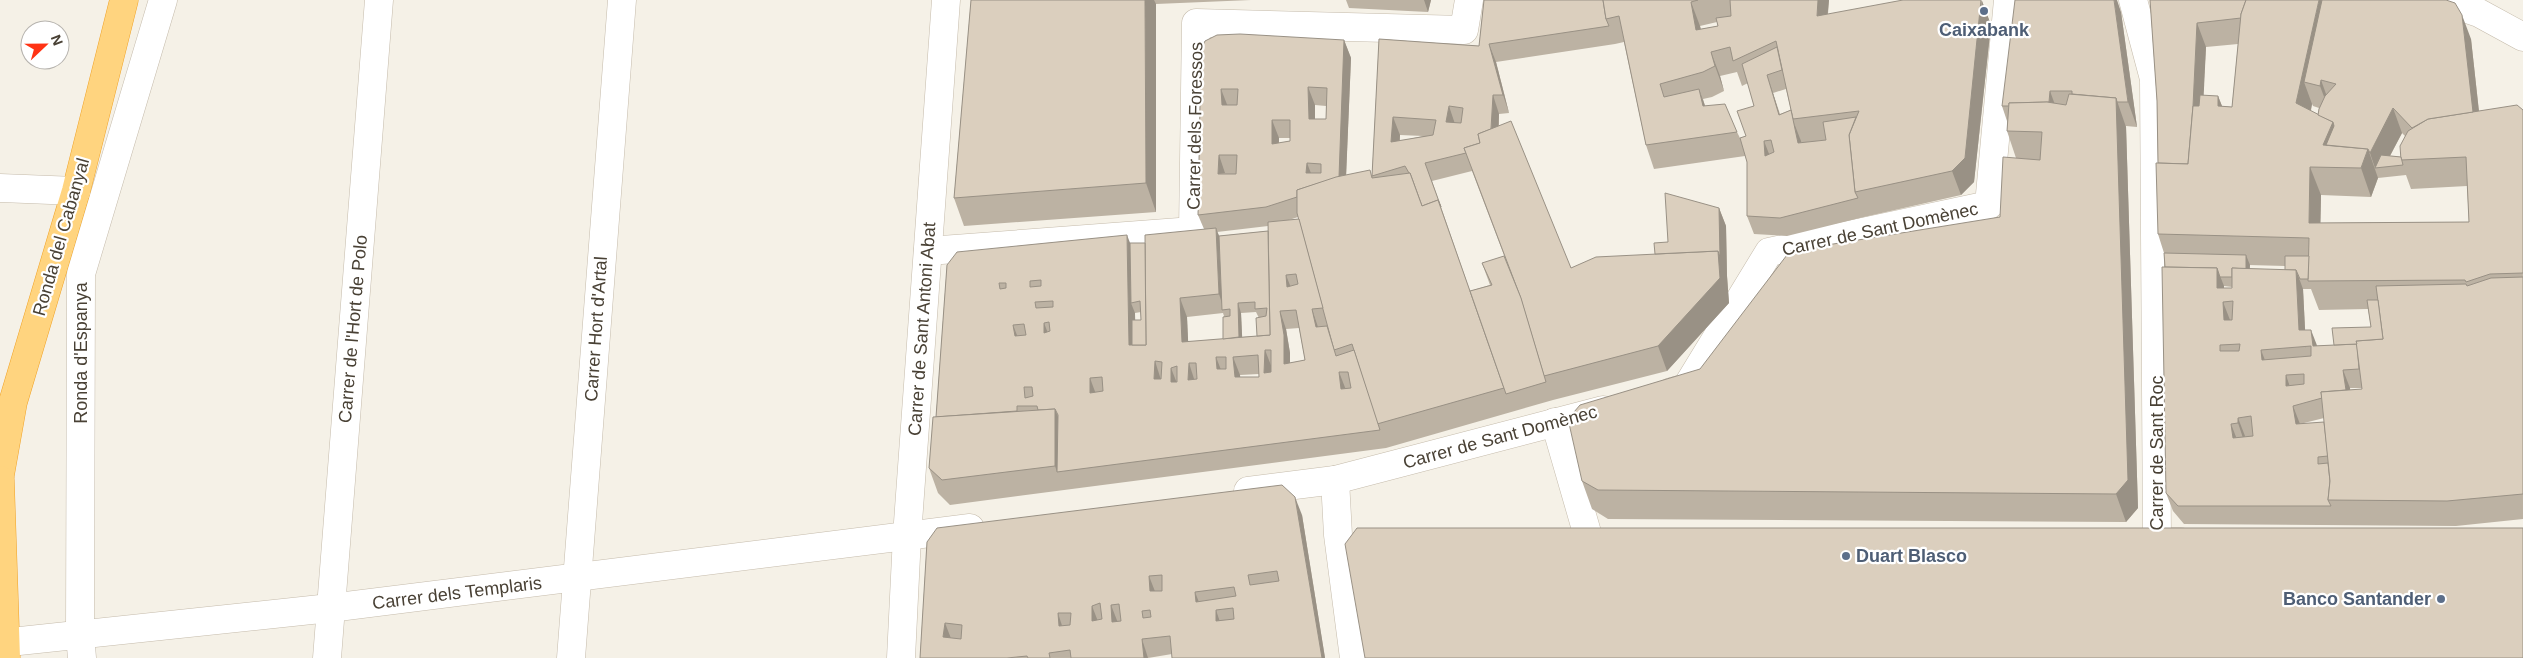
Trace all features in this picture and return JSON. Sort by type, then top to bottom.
[{"type":"highway","name":"Ronda del Cabanyal","points":[[4,648],[1,468],[13,402],[76,191],[124,0]]},
{"type":"street","name":"Ronda d'Espanya","points":[[81,646],[81,274],[163,0]]},
{"type":"street","name":"Carrer de l'Hort de Polo","points":[[326,658],[380,0]]},
{"type":"street","name":"Carrer Hort d'Artal","points":[[571,658],[622,0]]},
{"type":"street","name":"Carrer de Sant Antoni Abat","points":[[901,658],[907,536],[946,0]]},
{"type":"street","name":"Carrer dels Foressos","points":[[928,252],[1193,231],[1196,23],[1464,30],[1468,0]]},
{"type":"street","name":"Carrer de Sant Domènec","points":[[1228,494],[1335,480],[1686,388],[1769,252],[1989,205],[2008,0]]},
{"type":"street","name":"Carrer de Sant Roc","points":[[2133,0],[2154,79],[2157,542],[2206,542]]},
{"type":"street","points":[[2441,0],[2479,13],[2523,37]]},
{"type":"street","points":[[0,188],[76,191]]},
{"type":"street","points":[[1555,422],[1590,543]]},
{"type":"street","points":[[1335,480],[1340,544],[1354,658]]},
{"type":"street","points":[[907,536],[994,525]]},
{"type":"street","name":"Carrer dels Templaris","points":[[4,648],[81,646],[330,608],[907,536]]},
{"type":"street","points":[[1542,543],[1620,542]]},
{"type":"street","points":[[2127,542],[2157,542]]},
{"type":"street","points":[[1340,544],[1369,544]]},
{"type":"building","points":[[971,0],[1145,0],[1146,183],[954,198]]},
{"type":"building","points":[[1484,0],[1603,0],[1609,26],[1489,44],[1503,95],[1493,95],[1491,129],[1478,134],[1480,143],[1464,148],[1466,153],[1425,163],[1441,207],[1438,200],[1422,206],[1410,173],[1405,166],[1372,176],[1379,39],[1479,46]],"holes":[[[1449,106],[1463,108],[1461,123],[1446,122]],[[1393,117],[1436,120],[1433,135],[1391,142]]]},
{"type":"building","points":[[1603,0],[1698,0],[1691,2],[1696,30],[1718,26],[1716,18],[1731,16],[1730,0],[1818,0],[1817,16],[1903,0],[1981,0],[1965,158],[1952,171],[1855,192],[1849,135],[1859,111],[1793,119],[1776,41],[1733,61],[1730,47],[1711,52],[1715,66],[1703,72],[1660,84],[1664,97],[1699,89],[1703,106],[1725,104],[1737,132],[1646,145],[1619,16],[1606,19]]},
{"type":"building","points":[[2015,0],[2114,0],[2128,102],[2117,102],[2116,98],[2072,94],[2072,91],[2050,91],[2049,102],[2009,103],[2009,106],[2002,106]]},
{"type":"building","points":[[2150,0],[2246,0],[2241,18],[2197,23],[2188,164],[2158,163],[2157,101]]},
{"type":"building","points":[[2246,0],[2319,0],[2296,103],[2333,122],[2323,145],[2368,149],[2361,168],[2310,167],[2309,223],[2469,222],[2466,157],[2401,160],[2400,146],[2408,131],[2428,119],[2517,105],[2523,110],[2523,273],[2490,274],[2466,282],[2465,280],[2308,281],[2309,238],[2158,234],[2156,163],[2188,164],[2193,106],[2199,106],[2200,95],[2218,96],[2218,106],[2232,107],[2241,14]]},
{"type":"building","points":[[2322,0],[2446,0],[2455,3],[2462,15],[2473,112],[2428,119],[2412,128],[2393,108],[2370,153],[2368,149],[2326,145],[2334,126],[2333,122],[2318,115],[2325,96],[2336,84],[2321,80],[2320,86],[2304,82]]},
{"type":"building","points":[[1240,34],[1344,40],[1339,177],[1297,190],[1297,197],[1266,207],[1198,215],[1201,49],[1205,41],[1217,35]],"holes":[[[1308,87],[1327,88],[1326,119],[1309,119]],[[1221,89],[1238,89],[1237,105],[1222,105]],[[1272,120],[1290,120],[1290,141],[1272,144]],[[1219,155],[1237,155],[1236,174],[1218,174]],[[1307,163],[1321,164],[1321,173],[1306,173]]]},
{"type":"building","points":[[1777,47],[1782,70],[1767,75],[1779,115],[1791,110],[1798,143],[1826,140],[1823,122],[1856,117],[1849,135],[1855,192],[1858,198],[1780,218],[1747,216],[1747,162],[1740,138],[1746,136],[1737,111],[1754,106],[1742,64]],"holes":[[[1771,140],[1774,152],[1765,156],[1764,141]]]},
{"type":"building","points":[[2069,94],[2116,98],[2128,480],[2116,494],[1598,490],[1582,481],[1568,419],[1580,405],[1700,369],[1790,251],[2000,217],[2003,157],[2040,160],[2042,132],[2007,131],[2009,103],[2047,102],[2066,105]]},
{"type":"building","points":[[1511,121],[1571,268],[1596,257],[1718,251],[1720,278],[1658,346],[1544,376],[1520,296],[1464,148],[1480,143],[1478,134]]},
{"type":"building","points":[[2381,155],[2401,157],[2403,165],[2375,168]]},
{"type":"building","points":[[1370,170],[1372,178],[1410,173],[1422,206],[1438,200],[1504,388],[1377,424],[1352,344],[1334,350],[1297,213],[1297,190],[1336,177]]},
{"type":"building","points":[[1665,193],[1719,208],[1720,257],[1718,251],[1655,254],[1654,243],[1668,242]]},
{"type":"building","points":[[1299,219],[1323,308],[1312,309],[1316,327],[1327,326],[1336,356],[1354,350],[1380,430],[1057,472],[1058,415],[1055,409],[1038,410],[1037,406],[1017,406],[1017,411],[936,417],[947,265],[957,252],[1127,235],[1129,345],[1146,345],[1145,235],[1216,228],[1219,294],[1180,298],[1182,342],[1270,335],[1268,222]],"holes":[[[1296,274],[1298,284],[1287,287],[1286,275]],[[1041,280],[1041,286],[1030,287],[1030,281]],[[999,283],[1006,283],[1006,288],[1000,289]],[[1053,301],[1053,307],[1036,308],[1035,302]],[[1296,310],[1305,360],[1284,364],[1284,335],[1280,311]],[[1049,322],[1050,331],[1044,333],[1044,323]],[[1024,324],[1026,335],[1015,336],[1013,325]],[[1265,350],[1271,350],[1271,372],[1264,373]],[[1258,355],[1259,377],[1235,377],[1233,357]],[[1216,357],[1226,357],[1226,369],[1217,369]],[[1155,361],[1162,362],[1161,379],[1154,379]],[[1189,363],[1196,363],[1197,379],[1188,380]],[[1177,366],[1177,382],[1171,382],[1171,368]],[[1339,372],[1348,372],[1351,388],[1341,389]],[[1102,377],[1103,391],[1090,393],[1090,378]],[[1024,387],[1032,387],[1033,396],[1025,398]]]},
{"type":"building","points":[[1268,231],[1270,335],[1257,336],[1256,318],[1266,316],[1267,308],[1255,309],[1255,302],[1238,303],[1239,337],[1223,339],[1223,317],[1230,316],[1230,309],[1222,310],[1219,236]]},
{"type":"building","points":[[1130,243],[1145,243],[1146,345],[1132,345],[1132,320],[1141,320],[1140,301],[1131,303]]},
{"type":"building","points":[[2164,253],[2246,255],[2246,269],[2232,268],[2232,277],[2220,277],[2217,268],[2165,267]]},
{"type":"building","points":[[1504,256],[1521,298],[1546,382],[1506,394],[1470,291],[1492,285],[1482,263]]},
{"type":"building","points":[[2285,256],[2309,256],[2308,279],[2300,279],[2296,270],[2285,270]]},
{"type":"building","points":[[2162,267],[2217,268],[2217,288],[2232,288],[2232,268],[2296,270],[2299,330],[2311,330],[2313,346],[2357,344],[2359,369],[2343,370],[2346,390],[2321,392],[2322,398],[2293,406],[2296,424],[2324,422],[2328,456],[2318,457],[2318,464],[2328,463],[2330,481],[2328,500],[2331,506],[2178,506],[2166,493]],"holes":[[[2233,301],[2232,320],[2224,320],[2223,302]],[[2240,344],[2239,351],[2220,351],[2220,345]],[[2311,346],[2311,356],[2262,360],[2261,350]],[[2304,374],[2304,384],[2286,386],[2286,375]],[[2251,416],[2253,436],[2233,438],[2231,424],[2238,423],[2238,418]]]},
{"type":"building","points":[[2523,277],[2523,494],[2447,501],[2328,500],[2330,481],[2321,392],[2362,389],[2356,341],[2383,339],[2376,286],[2466,284],[2467,286],[2491,278]]},
{"type":"building","points":[[2367,300],[2378,300],[2383,339],[2356,341],[2357,344],[2334,345],[2332,328],[2371,327]]},
{"type":"building","points":[[1055,409],[1055,466],[942,480],[929,468],[933,417]]},
{"type":"building","points":[[1282,485],[1295,497],[1322,658],[1172,658],[1170,636],[1142,639],[1144,658],[1071,658],[1070,650],[1049,653],[1050,658],[1028,658],[1027,656],[1007,658],[920,658],[927,542],[937,528]],"holes":[[[1277,571],[1279,581],[1250,585],[1248,575]],[[1162,575],[1162,591],[1150,591],[1149,576]],[[1234,587],[1236,596],[1196,602],[1195,592]],[[1100,603],[1102,619],[1092,621],[1092,606]],[[1119,604],[1121,621],[1112,622],[1111,605]],[[1233,608],[1234,619],[1216,621],[1216,610]],[[1150,610],[1151,617],[1143,618],[1142,611]],[[1058,613],[1071,613],[1070,625],[1059,626]],[[945,623],[962,625],[961,639],[943,637]]]},
{"type":"building","points":[[1357,528],[2523,528],[2523,658],[1365,658],[1345,544]]},
{"type":"place","name":"Caixabank","points":[[1984,11]]},
{"type":"place","name":"Duart Blasco","points":[[1846,556]]},
{"type":"place","name":"Banco Santander","points":[[2441,599]]}]
